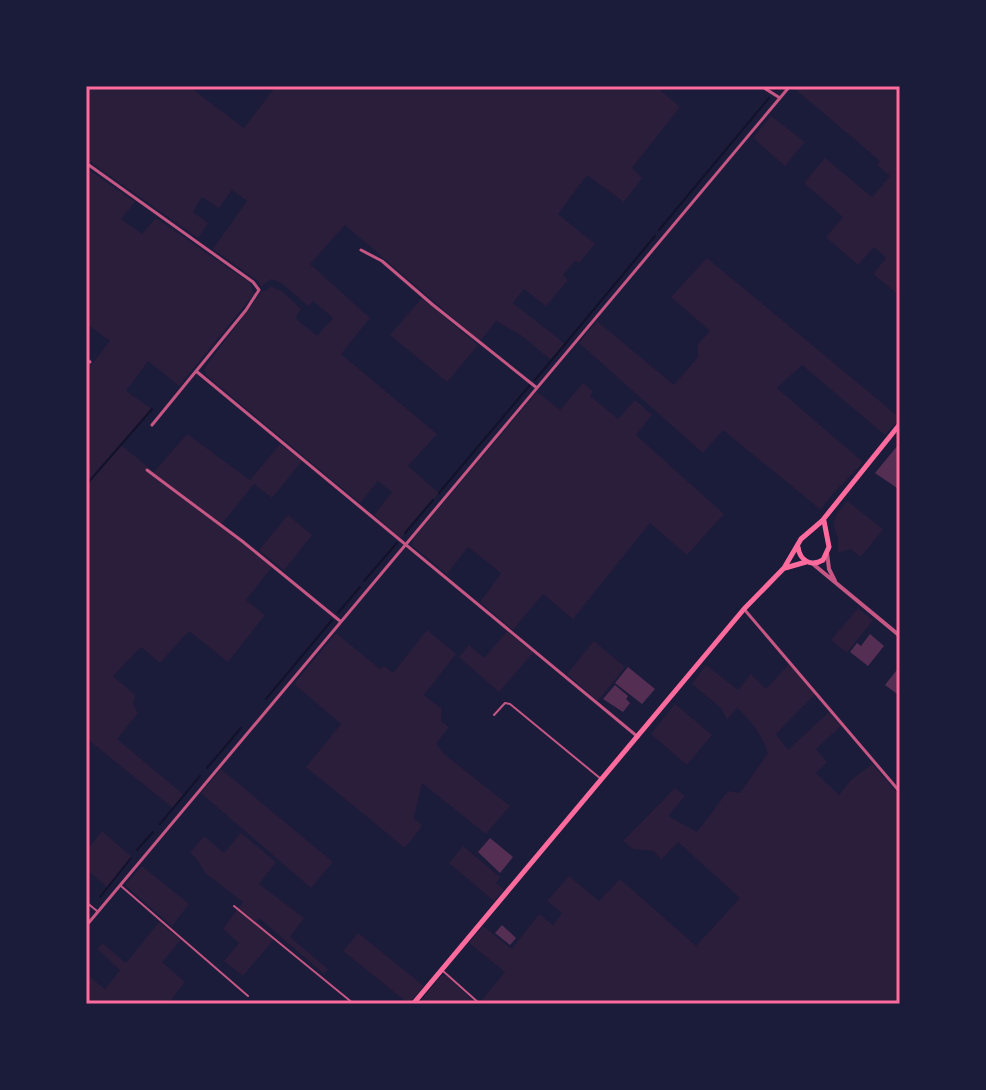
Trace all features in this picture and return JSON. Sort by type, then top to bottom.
[{"type":"main road","points":[[413,1004],[744,609],[784,568],[801,539],[900,424]]},
{"type":"main road","points":[[784,568],[823,560],[827,553],[824,525],[827,512]]},
{"type":"main road","points":[[809,533],[818,533],[826,539]]},
{"type":"main road","points":[[798,547],[802,559],[810,563]]},
{"type":"street","points":[[761,86],[780,98]]},
{"type":"street","points":[[86,926],[790,86]]},
{"type":"street","points":[[86,163],[257,286],[257,295],[152,425]]},
{"type":"street","points":[[361,250],[382,261],[537,388]]},
{"type":"street","points":[[196,371],[638,737]]},
{"type":"street","points":[[147,470],[242,541],[340,621]]},
{"type":"street","points":[[827,553],[829,569],[838,586]]},
{"type":"street","points":[[810,563],[900,636]]},
{"type":"street","points":[[744,609],[900,792]]},
{"type":"lane","points":[[494,715],[505,703],[510,704],[602,780]]},
{"type":"lane","points":[[120,885],[248,996]]},
{"type":"lane","points":[[86,902],[98,912]]},
{"type":"lane","points":[[234,906],[354,1004]]},
{"type":"lane","points":[[442,970],[480,1004]]},
{"type":"shaded area","points":[[86,86],[188,86],[244,128],[276,86],[655,86],[680,107],[632,168],[642,178],[624,202],[587,175],[558,214],[595,244],[579,263],[575,261],[563,275],[568,280],[546,306],[524,289],[513,303],[565,344],[551,360],[522,336],[496,321],[480,341],[345,225],[310,264],[370,318],[341,354],[437,434],[408,466],[439,493],[401,538],[374,515],[392,492],[378,481],[360,503],[207,376],[204,369],[262,291],[271,286],[283,292],[301,309],[295,318],[317,336],[333,318],[313,301],[308,306],[283,284],[271,279],[261,287],[258,281],[213,249],[247,201],[232,190],[219,208],[202,197],[193,212],[208,223],[198,238],[86,159]]},
{"type":"shaded area","points":[[900,86],[900,296],[873,274],[886,258],[874,247],[858,265],[826,237],[843,217],[804,183],[825,158],[872,197],[890,176],[877,165],[880,161],[794,88]]},
{"type":"shaded area","points":[[771,116],[805,142],[785,166],[753,138]]},
{"type":"shaded area","points":[[86,168],[135,202],[121,219],[142,234],[156,218],[250,283],[254,294],[179,386],[148,361],[126,391],[152,409],[121,445],[154,472],[187,434],[250,480],[280,444],[302,461],[272,498],[254,484],[220,526],[272,567],[246,600],[265,615],[228,662],[189,631],[160,663],[141,647],[113,676],[135,695],[133,704],[138,713],[117,739],[184,795],[173,808],[86,738],[86,362],[91,365],[110,341],[86,323]]},
{"type":"shaded area","points":[[707,258],[900,418],[885,435],[802,365],[777,388],[863,462],[821,510],[723,430],[703,453],[579,343],[597,321],[674,385],[698,357],[698,344],[710,331],[671,297]]},
{"type":"shaded area","points":[[422,298],[478,345],[447,382],[390,335]]},
{"type":"shaded area","points":[[583,383],[593,391],[590,396],[618,419],[635,400],[652,415],[636,435],[724,514],[687,555],[650,523],[573,619],[543,594],[513,630],[480,602],[501,573],[468,547],[447,574],[413,546],[413,539],[537,392],[560,410]]},
{"type":"shaded area","points":[[847,501],[883,529],[861,557],[851,549],[837,553],[834,523]]},
{"type":"shaded area","points":[[288,515],[312,535],[284,570],[259,550]]},
{"type":"shaded area","points":[[858,608],[873,620],[847,653],[831,640]]},
{"type":"shaded area","points":[[427,630],[456,654],[424,695],[442,709],[441,721],[449,727],[436,744],[444,754],[510,806],[486,834],[422,783],[414,818],[422,826],[405,848],[306,767],[341,724],[294,684],[336,633],[380,669],[384,666],[393,673]]},
{"type":"shaded area","points":[[507,631],[533,653],[499,692],[459,657],[469,645],[484,658]]},
{"type":"shaded area","points":[[594,641],[625,667],[598,701],[567,674]]},
{"type":"shaded area","points":[[789,664],[815,694],[776,734],[788,750],[829,712],[841,726],[816,749],[827,762],[816,773],[839,795],[851,780],[872,764],[900,796],[900,1004],[482,1004],[480,1002],[505,972],[469,943],[483,926],[512,949],[539,914],[553,925],[562,913],[547,901],[569,876],[599,901],[620,879],[696,946],[740,898],[678,842],[661,860],[654,851],[633,849],[623,841],[675,788],[685,796],[668,816],[697,832],[728,791],[740,793],[768,753],[756,729],[737,708],[727,720],[722,709],[692,684],[706,665],[738,690],[751,674],[766,689]]},
{"type":"shaded area","points":[[675,704],[712,735],[687,765],[651,734]]},
{"type":"shaded area","points":[[221,769],[333,862],[311,888],[201,793]]},
{"type":"shaded area","points":[[102,831],[132,857],[107,887],[86,869],[86,851]]},
{"type":"shaded area","points":[[241,833],[276,862],[259,884],[304,918],[290,937],[328,969],[324,974],[259,918],[256,921],[275,938],[243,976],[224,961],[239,943],[223,929],[243,902],[205,873],[190,853],[204,836],[224,853]]},
{"type":"shaded area","points":[[463,846],[500,877],[496,883],[504,890],[494,901],[449,863]]},
{"type":"shaded area","points":[[142,866],[189,904],[172,926],[125,885]]},
{"type":"shaded area","points":[[159,922],[181,940],[162,962],[185,982],[168,1004],[86,1004],[86,974],[105,989],[120,970],[97,949],[102,943],[126,963]]},
{"type":"shaded area","points":[[358,933],[424,986],[409,1004],[343,951]]},
{"type":"shaded area","points":[[442,975],[446,976],[477,1004],[418,1004]]},
{"type":"building","points":[[898,445],[900,447],[900,490],[875,473]]},
{"type":"building","points":[[870,634],[884,646],[868,666],[850,652],[857,643],[861,646]]},
{"type":"building","points":[[900,666],[900,696],[885,685]]},
{"type":"building","points":[[628,667],[655,689],[642,704],[615,683]]},
{"type":"building","points":[[615,685],[628,696],[626,699],[630,703],[623,712],[603,699]]},
{"type":"building","points":[[490,838],[513,857],[500,873],[478,852]]},
{"type":"building","points":[[502,925],[516,938],[510,945],[495,933]]},
{"type":"waterway","points":[[776,90],[779,86]]},
{"type":"waterway","points":[[659,230],[769,98]]},
{"type":"waterway","points":[[535,380],[655,236]]},
{"type":"waterway","points":[[439,493],[530,385]]},
{"type":"waterway","points":[[86,485],[152,409]]},
{"type":"waterway","points":[[405,533],[433,500]]},
{"type":"waterway","points":[[364,581],[397,543]]},
{"type":"waterway","points":[[338,613],[360,587]]},
{"type":"waterway","points":[[266,699],[332,620]]},
{"type":"waterway","points":[[207,768],[241,728]]},
{"type":"waterway","points":[[160,824],[200,776]]},
{"type":"waterway","points":[[137,850],[153,832]]},
{"type":"waterway","points":[[100,897],[131,858]]},
{"type":"waterway","points":[[86,915],[89,912]]}]
